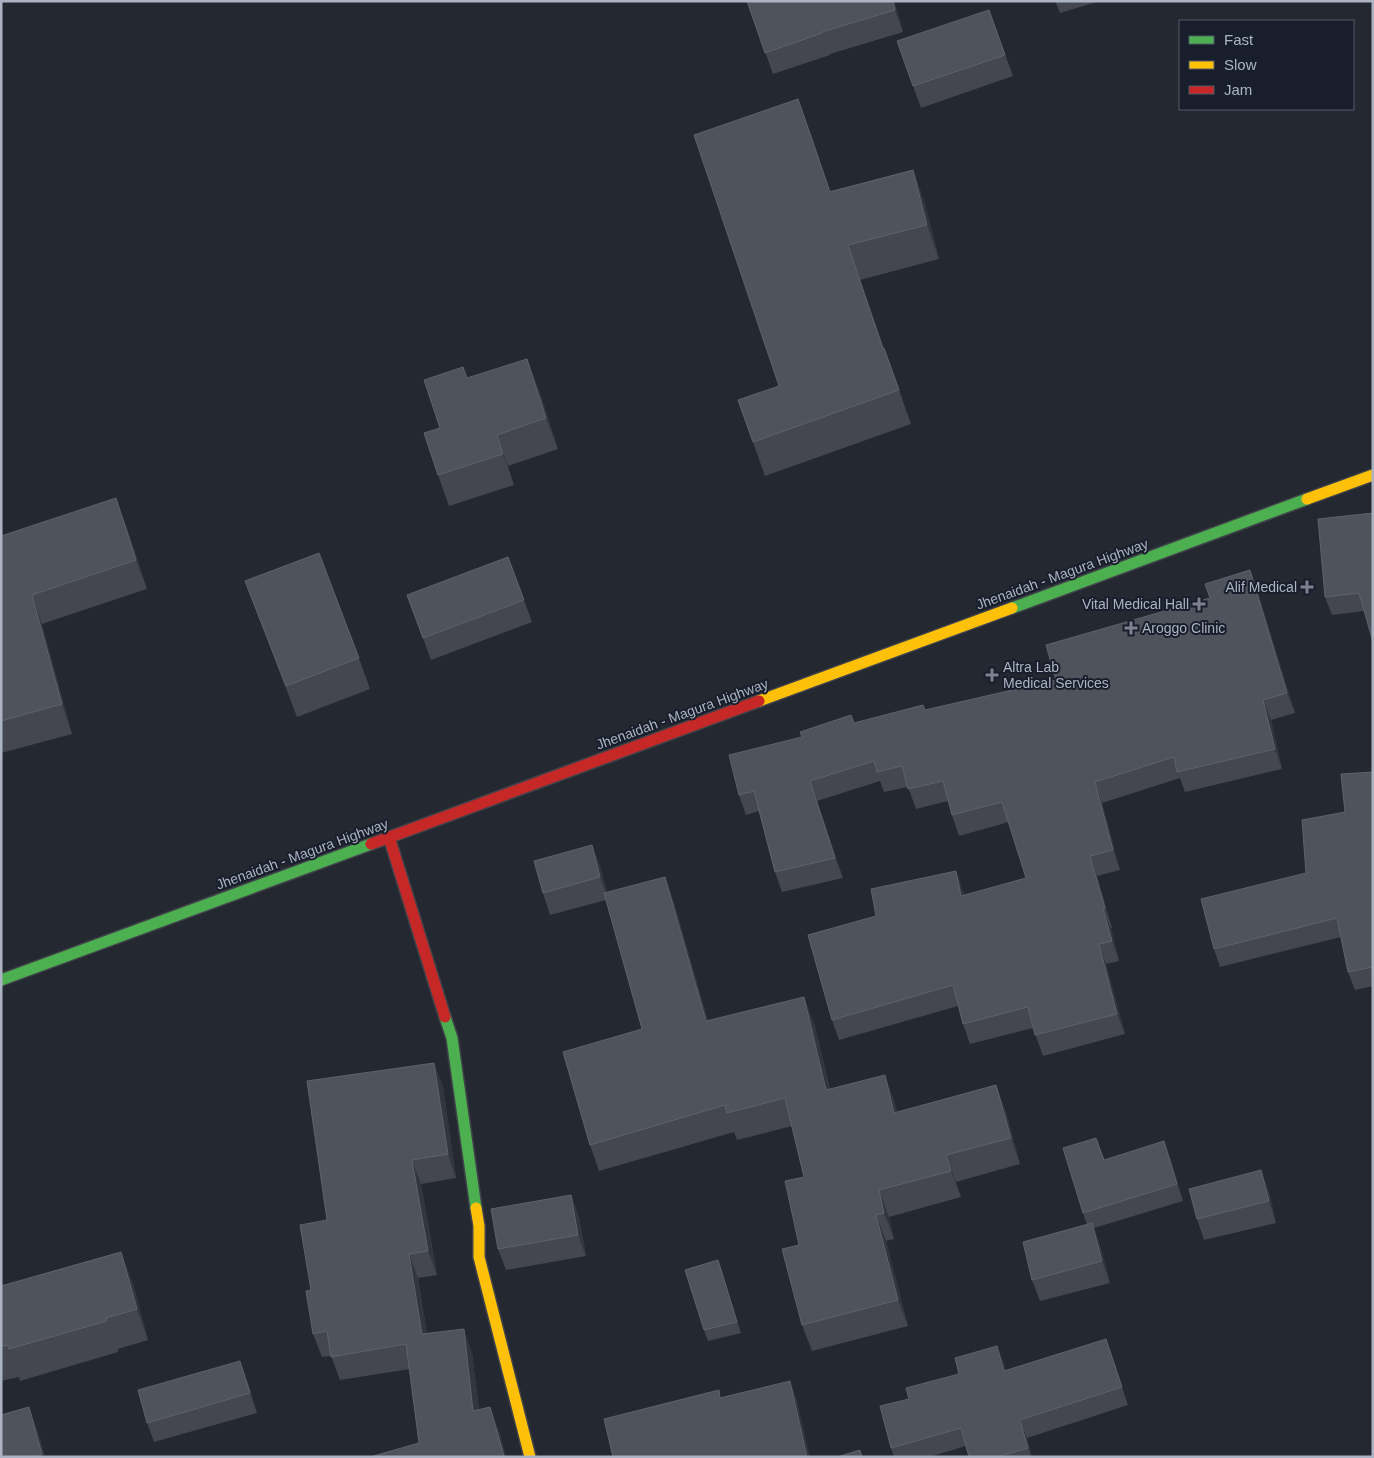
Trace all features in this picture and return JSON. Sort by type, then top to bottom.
[{"type":"main road","name":"Jhenaidah - Magura Highway","points":[[1,980],[1373,475]]},
{"type":"main road","points":[[390,837],[452,1038],[479,1226],[480,1258],[530,1457]]},
{"type":"building","points":[[747,1],[893,1],[895,10],[822,32],[765,53]]},
{"type":"building","points":[[989,10],[1005,55],[913,86],[897,41]]},
{"type":"building","points":[[798,99],[830,192],[913,170],[927,225],[848,245],[899,390],[753,442],[738,400],[779,386],[694,135]]},
{"type":"building","points":[[527,359],[546,418],[497,435],[503,454],[438,475],[424,433],[440,428],[424,380],[463,367],[467,378]]},
{"type":"building","points":[[116,498],[136,560],[32,595],[62,704],[1,721],[1,536]]},
{"type":"building","points":[[1373,513],[1373,642],[1359,593],[1325,597],[1318,519]]},
{"type":"building","points":[[319,553],[359,658],[286,686],[245,581]]},
{"type":"building","points":[[508,557],[524,600],[423,638],[407,595]]},
{"type":"building","points":[[1250,570],[1287,693],[1263,700],[1275,749],[1177,772],[1174,757],[1095,782],[1113,850],[1090,856],[1112,941],[1099,944],[1117,1014],[1035,1035],[1028,1007],[963,1024],[953,985],[832,1020],[808,935],[876,916],[871,889],[956,871],[961,896],[1026,878],[1002,802],[952,815],[943,781],[908,789],[902,766],[877,772],[874,761],[810,781],[835,858],[775,872],[754,791],[739,795],[729,755],[802,737],[800,732],[851,715],[854,723],[923,705],[925,710],[1056,680],[1046,645],[1210,598],[1205,584]]},
{"type":"building","points":[[1373,772],[1373,967],[1348,972],[1337,918],[1214,949],[1201,899],[1306,873],[1302,820],[1345,812],[1341,774]]},
{"type":"building","points":[[592,845],[600,877],[543,893],[534,861]]},
{"type":"building","points":[[665,877],[706,1021],[804,997],[826,1090],[885,1075],[894,1113],[996,1085],[1011,1138],[946,1155],[951,1171],[879,1190],[884,1213],[876,1215],[898,1300],[802,1325],[782,1249],[799,1245],[785,1181],[804,1177],[785,1098],[727,1113],[725,1105],[590,1145],[563,1052],[642,1029],[604,893]]},
{"type":"building","points":[[434,1063],[448,1154],[412,1160],[428,1251],[409,1254],[422,1334],[464,1329],[473,1411],[490,1407],[504,1456],[500,1457],[370,1457],[419,1443],[406,1344],[331,1357],[327,1331],[313,1334],[306,1291],[311,1290],[300,1225],[327,1220],[307,1081]]},
{"type":"building","points":[[1096,1138],[1104,1160],[1164,1141],[1177,1184],[1083,1213],[1063,1148]]},
{"type":"building","points":[[1261,1170],[1269,1201],[1197,1219],[1189,1189]]},
{"type":"building","points":[[571,1195],[578,1235],[498,1249],[491,1209]]},
{"type":"building","points":[[1092,1223],[1102,1261],[1032,1280],[1023,1242]]},
{"type":"building","points":[[121,1252],[137,1309],[106,1318],[107,1321],[9,1349],[8,1345],[1,1347],[1,1286]]},
{"type":"building","points":[[718,1260],[737,1322],[704,1330],[685,1270]]},
{"type":"building","points":[[1106,1339],[1122,1387],[1020,1420],[1028,1448],[997,1457],[969,1457],[961,1428],[891,1448],[880,1406],[909,1399],[906,1388],[959,1374],[955,1358],[997,1346],[1004,1371]]},
{"type":"building","points":[[240,1361],[250,1393],[147,1423],[138,1390]]},
{"type":"building","points":[[790,1381],[807,1457],[613,1457],[604,1419],[719,1390],[720,1398]]},
{"type":"building","points":[[29,1407],[42,1454],[33,1457],[1,1457],[1,1415]]},
{"type":"building","points":[[860,1450],[862,1457],[837,1457]]},
{"type":"traffic: fast","points":[[1012,608],[1307,499]]},
{"type":"traffic: fast","points":[[1,980],[371,844]]},
{"type":"traffic: fast","points":[[445,1017],[452,1038],[476,1208]]},
{"type":"traffic: slow","points":[[1307,499],[1373,475]]},
{"type":"traffic: slow","points":[[759,701],[1012,608]]},
{"type":"traffic: slow","points":[[476,1208],[479,1226],[479,1257],[530,1457]]},
{"type":"traffic: jam","points":[[371,844],[759,701]]},
{"type":"traffic: jam","points":[[389,837],[445,1017]]},
{"type":"place","name":"Alif Medical","points":[[1307,587]]},
{"type":"place","name":"Vital Medical Hall","points":[[1199,604]]},
{"type":"place","name":"Aroggo Clinic","points":[[1131,628]]},
{"type":"place","name":"Altra Lab Medical Services","points":[[992,675]]}]
